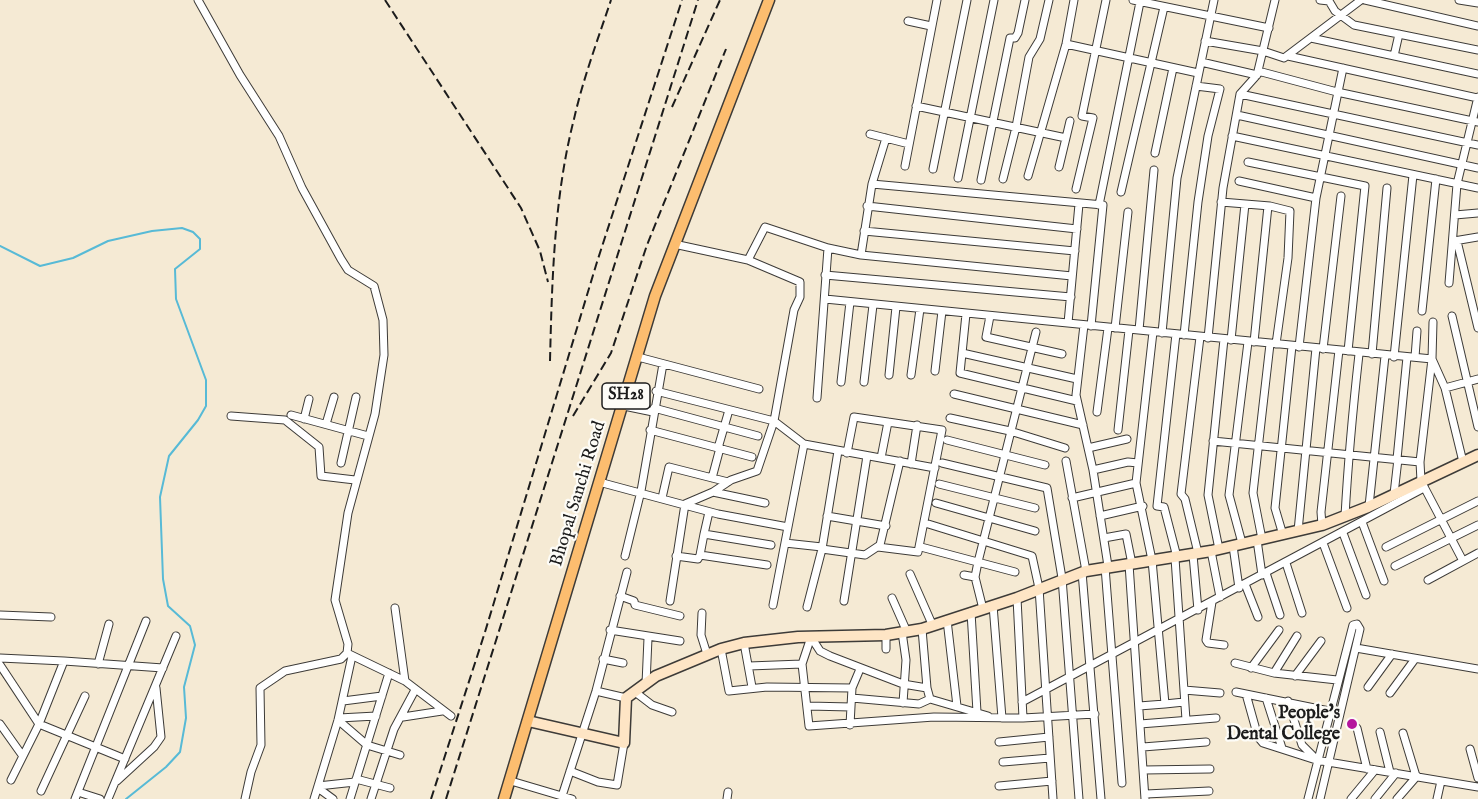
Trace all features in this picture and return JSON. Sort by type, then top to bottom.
[{"type":"main road","name":"Bhopal Sanchi Road","points":[[504,799],[624,406],[655,296],[769,0]]},
{"type":"street","points":[[198,0],[240,75],[279,136],[302,188],[341,259],[348,270],[374,286],[383,320],[384,355],[368,436],[355,480],[337,574],[335,600],[350,655],[339,719],[314,799]]},
{"type":"street","points":[[905,166],[937,0]]},
{"type":"street","points":[[933,169],[967,0]]},
{"type":"street","points":[[958,178],[994,0]]},
{"type":"street","points":[[981,180],[995,122],[1010,38],[1015,38],[1018,33],[1025,0]]},
{"type":"street","points":[[1003,179],[1016,127],[1029,57],[1040,39],[1049,0]]},
{"type":"street","points":[[1028,176],[1066,44],[1074,0]]},
{"type":"street","points":[[1076,189],[1093,118],[1082,116],[1106,0]]},
{"type":"street","points":[[1162,333],[1177,178],[1214,0]]},
{"type":"street","points":[[1208,338],[1221,202],[1240,94],[1258,73],[1275,0]]},
{"type":"street","points":[[1320,0],[1329,1],[1335,11],[1354,25],[1478,50]]},
{"type":"street","points":[[1288,56],[1361,0]]},
{"type":"street","points":[[1365,0],[1478,26]]},
{"type":"street","points":[[1460,0],[1478,3]]},
{"type":"street","points":[[1099,205],[1129,58],[1136,1],[1269,28]]},
{"type":"street","points":[[1121,192],[1164,7]]},
{"type":"street","points":[[908,21],[931,26]]},
{"type":"street","points":[[1394,56],[1399,34]]},
{"type":"street","points":[[1311,38],[1478,74]]},
{"type":"street","points":[[1205,41],[1263,51],[1277,57],[1288,56],[1478,98],[1475,121],[1457,184],[1455,241],[1449,283]]},
{"type":"street","points":[[1066,44],[1198,73]]},
{"type":"street","points":[[1201,63],[1258,73],[1475,121]]},
{"type":"street","points":[[1155,153],[1173,68]]},
{"type":"street","points":[[1283,535],[1275,509],[1295,346],[1316,198],[1343,68]]},
{"type":"street","points":[[1186,720],[1176,558],[1164,507],[1157,506],[1198,202],[1208,136],[1220,89],[1196,86]]},
{"type":"street","points":[[1240,94],[1478,145]]},
{"type":"street","points":[[916,106],[1066,138]]},
{"type":"street","points":[[1237,115],[1478,168]]},
{"type":"street","points":[[1059,167],[1070,121]]},
{"type":"street","points":[[870,134],[909,144]]},
{"type":"street","points":[[1232,136],[1478,188]]},
{"type":"street","points":[[861,255],[867,206],[886,138]]},
{"type":"street","points":[[1248,162],[1365,186],[1348,351]]},
{"type":"street","points":[[1139,330],[1154,170]]},
{"type":"street","points":[[1394,357],[1413,175]]},
{"type":"street","points":[[1422,311],[1436,179]]},
{"type":"street","points":[[1239,181],[1316,198]]},
{"type":"street","points":[[872,184],[1103,205],[1087,326],[1077,379],[1077,401],[1093,470],[1104,538],[1122,783]]},
{"type":"street","points":[[1372,354],[1387,188]]},
{"type":"street","points":[[1298,531],[1304,451],[1341,196]]},
{"type":"street","points":[[1221,202],[1288,209],[1290,213],[1288,258],[1257,446],[1253,493],[1264,574],[1280,615]]},
{"type":"street","points":[[1068,323],[1080,204]]},
{"type":"street","points":[[1220,597],[1208,495],[1245,204]]},
{"type":"street","points":[[867,206],[1077,230]]},
{"type":"street","points":[[1258,616],[1242,586],[1238,544],[1229,495],[1268,206]]},
{"type":"street","points":[[1097,412],[1128,212]]},
{"type":"street","points":[[1455,215],[1478,213]]},
{"type":"street","points":[[748,260],[765,227],[828,248],[861,255],[1072,276]]},
{"type":"street","points":[[864,231],[1075,251]]},
{"type":"street","points":[[1455,241],[1478,237]]},
{"type":"street","points":[[1455,241],[1478,328]]},
{"type":"street","points":[[674,244],[748,260],[800,282],[800,297],[794,310],[774,421],[757,471],[728,482],[713,492],[685,504]]},
{"type":"street","points":[[817,398],[828,248]]},
{"type":"street","points":[[825,275],[1071,297]]},
{"type":"street","points":[[825,299],[1339,350],[1359,354],[1432,359]]},
{"type":"street","points":[[841,382],[850,302]]},
{"type":"street","points":[[864,382],[873,305]]},
{"type":"street","points":[[889,375],[896,307]]},
{"type":"street","points":[[911,375],[920,309]]},
{"type":"street","points":[[935,371],[942,311]]},
{"type":"street","points":[[966,314],[960,373],[1021,390],[1077,401]]},
{"type":"street","points":[[990,316],[986,336],[1062,354]]},
{"type":"street","points":[[1452,316],[1478,427]]},
{"type":"street","points":[[1433,322],[1432,359],[1420,462],[1422,485],[1463,561]]},
{"type":"street","points":[[1118,430],[1129,330]]},
{"type":"street","points":[[1394,494],[1411,357],[1418,331]]},
{"type":"street","points":[[1002,718],[988,607],[975,577],[982,539],[1036,332]]},
{"type":"street","points":[[1153,332],[1136,483],[1143,506],[1152,560],[1166,704]]},
{"type":"street","points":[[1198,610],[1195,554],[1185,499],[1181,494],[1200,337]]},
{"type":"street","points":[[1322,525],[1321,512],[1339,350]]},
{"type":"street","points":[[962,353],[1077,379]]},
{"type":"street","points":[[1345,516],[1351,455],[1351,423],[1359,354]]},
{"type":"street","points":[[1369,506],[1385,356]]},
{"type":"street","points":[[638,357],[759,389]]},
{"type":"street","points":[[1432,359],[1445,388],[1463,462]]},
{"type":"street","points":[[626,556],[641,491],[656,391],[663,364]]},
{"type":"street","points":[[1445,388],[1478,379]]},
{"type":"street","points":[[656,391],[774,421],[804,444],[935,468]]},
{"type":"street","points":[[954,394],[1083,425]]},
{"type":"street","points":[[340,463],[356,397]]},
{"type":"street","points":[[326,424],[334,398]]},
{"type":"street","points":[[304,419],[309,399]]},
{"type":"street","points":[[624,406],[653,410],[758,436]]},
{"type":"street","points":[[712,478],[729,410]]},
{"type":"street","points":[[231,416],[279,418],[290,422],[320,447],[321,476],[355,480]]},
{"type":"street","points":[[291,416],[368,436]]},
{"type":"street","points":[[847,453],[854,417],[942,430],[921,547],[915,554],[878,547]]},
{"type":"street","points":[[950,418],[1010,431],[1065,448]]},
{"type":"street","points":[[882,458],[888,422]]},
{"type":"street","points":[[911,464],[917,425]]},
{"type":"street","points":[[650,430],[752,457]]},
{"type":"street","points":[[1088,448],[1127,439]]},
{"type":"street","points":[[947,440],[1045,465]]},
{"type":"street","points":[[1214,441],[1420,462]]},
{"type":"street","points":[[773,605],[804,444]]},
{"type":"street","points":[[807,607],[822,548],[838,451]]},
{"type":"street","points":[[1022,702],[1159,632],[1342,533],[1422,485],[1478,455]]},
{"type":"street","points":[[844,600],[867,456]]},
{"type":"street","points":[[1066,460],[1084,572],[1101,799]]},
{"type":"street","points":[[785,543],[865,555],[878,547],[886,526],[900,461]]},
{"type":"street","points":[[1093,470],[1128,462],[1138,464]]},
{"type":"street","points":[[942,463],[1047,488],[1062,578],[1079,799]]},
{"type":"street","points":[[662,498],[669,467],[728,482]]},
{"type":"street","points":[[599,482],[641,491],[708,512],[788,527]]},
{"type":"street","points":[[1072,498],[1136,483]]},
{"type":"street","points":[[939,484],[1035,508]]},
{"type":"street","points":[[570,771],[598,783],[616,785],[631,695],[656,676],[721,649],[744,643],[905,632],[1017,598],[1062,578],[1084,572],[1176,558],[1322,525],[1394,494],[1422,485]]},
{"type":"street","points":[[713,492],[765,503]]},
{"type":"street","points":[[1386,547],[1478,501]]},
{"type":"street","points":[[936,503],[1035,531]]},
{"type":"street","points":[[670,601],[685,504]]},
{"type":"street","points":[[1100,516],[1143,506]]},
{"type":"street","points":[[676,556],[698,559],[708,512]]},
{"type":"street","points":[[827,516],[886,526]]},
{"type":"street","points":[[1362,522],[1383,582]]},
{"type":"street","points":[[925,523],[1032,555],[1039,588],[1053,799]]},
{"type":"street","points":[[1395,566],[1478,525]]},
{"type":"street","points":[[1342,533],[1366,595]]},
{"type":"street","points":[[704,534],[771,545]]},
{"type":"street","points":[[1104,538],[1126,534],[1131,564],[1145,796],[1209,791]]},
{"type":"street","points":[[1323,543],[1347,608]]},
{"type":"street","points":[[921,547],[1015,572]]},
{"type":"street","points":[[1428,579],[1478,553]]},
{"type":"street","points":[[700,555],[767,565]]},
{"type":"street","points":[[1286,563],[1302,613]]},
{"type":"street","points":[[562,796],[596,691],[610,630],[627,572]]},
{"type":"street","points":[[910,574],[927,626],[927,688],[930,699]]},
{"type":"street","points":[[964,575],[975,577]]},
{"type":"street","points":[[620,596],[634,601],[635,605],[680,616]]},
{"type":"street","points":[[892,598],[905,632],[903,703]]},
{"type":"street","points":[[1017,598],[1023,718]]},
{"type":"street","points":[[1212,602],[1206,640],[1208,643],[1224,645]]},
{"type":"street","points":[[395,608],[405,681]]},
{"type":"street","points":[[971,612],[977,712]]},
{"type":"street","points":[[700,657],[702,613]]},
{"type":"street","points":[[0,615],[51,617]]},
{"type":"street","points":[[947,620],[957,706]]},
{"type":"street","points":[[100,799],[76,796],[146,621]]},
{"type":"street","points":[[98,664],[110,624]]},
{"type":"street","points":[[1308,799],[1337,680],[1353,625],[1357,624],[1360,630],[1320,799]]},
{"type":"street","points":[[610,630],[648,638],[680,641]]},
{"type":"street","points":[[1251,668],[1279,630]]},
{"type":"street","points":[[886,634],[886,649]]},
{"type":"street","points":[[108,799],[176,636]]},
{"type":"street","points":[[1274,673],[1297,636]]},
{"type":"street","points":[[811,637],[802,664],[810,726],[850,725],[934,717],[1023,718],[1095,714]]},
{"type":"street","points":[[811,637],[820,651],[860,669],[903,684],[927,688]]},
{"type":"street","points":[[646,684],[648,638]]},
{"type":"street","points":[[1295,676],[1321,641]]},
{"type":"street","points":[[744,643],[752,687]]},
{"type":"street","points":[[1356,648],[1478,669]]},
{"type":"street","points":[[721,649],[729,691],[752,687],[852,687]]},
{"type":"street","points":[[1368,687],[1392,654]]},
{"type":"street","points":[[245,799],[251,772],[261,745],[260,688],[273,682],[285,671],[350,655],[405,681],[451,716]]},
{"type":"street","points":[[0,658],[163,668]]},
{"type":"street","points":[[603,659],[623,663]]},
{"type":"street","points":[[1390,693],[1414,659]]},
{"type":"street","points":[[11,780],[39,724],[64,661]]},
{"type":"street","points":[[1235,663],[1274,673],[1337,680]]},
{"type":"street","points":[[749,666],[802,664]]},
{"type":"street","points":[[0,665],[39,724],[125,759]]},
{"type":"street","points":[[850,725],[852,687],[860,669]]},
{"type":"street","points":[[350,799],[389,673]]},
{"type":"street","points":[[116,781],[154,747],[161,737],[155,686]]},
{"type":"street","points":[[371,799],[394,729],[403,717],[415,690]]},
{"type":"street","points":[[1184,690],[1220,693]]},
{"type":"street","points":[[596,691],[631,695],[672,712]]},
{"type":"street","points":[[1236,692],[1329,711]]},
{"type":"street","points":[[1246,694],[1258,737],[1263,742],[1316,760],[1478,787]]},
{"type":"street","points":[[41,791],[85,696]]},
{"type":"street","points":[[343,701],[382,696]]},
{"type":"street","points":[[852,698],[903,703],[923,703],[930,699],[993,717]]},
{"type":"street","points":[[1266,698],[1281,748]]},
{"type":"street","points":[[1288,701],[1302,745],[1316,760]]},
{"type":"street","points":[[1139,706],[1184,702]]},
{"type":"street","points":[[808,706],[851,707]]},
{"type":"street","points":[[403,717],[442,711]]},
{"type":"street","points":[[339,719],[376,716]]},
{"type":"street","points":[[1140,724],[1216,718]]},
{"type":"street","points":[[339,719],[367,745],[400,755]]},
{"type":"street","points":[[528,721],[624,743]]},
{"type":"street","points":[[0,724],[22,755]]},
{"type":"street","points":[[1357,728],[1371,769]]},
{"type":"street","points":[[1380,732],[1393,773]]},
{"type":"street","points":[[1402,733],[1416,776]]},
{"type":"street","points":[[999,742],[1048,737]]},
{"type":"street","points":[[1143,747],[1206,742]]},
{"type":"street","points":[[1470,749],[1478,778]]},
{"type":"street","points":[[1003,762],[1050,758]]},
{"type":"street","points":[[1144,770],[1210,769]]},
{"type":"street","points":[[1351,799],[1371,769]]},
{"type":"street","points":[[1375,799],[1393,773]]},
{"type":"street","points":[[1397,799],[1416,776]]},
{"type":"street","points":[[318,787],[356,780],[390,788]]},
{"type":"street","points":[[511,781],[572,799]]},
{"type":"street","points":[[999,786],[1052,781]]},
{"type":"street","points":[[1437,799],[1441,781]]},
{"type":"street","points":[[318,787],[333,799]]},
{"type":"waterway","points":[[0,246],[40,266],[73,258],[108,241],[152,231],[182,228],[193,232],[200,239],[200,249],[175,269],[176,299],[206,380],[206,406],[198,420],[169,456],[160,497],[163,579],[168,606],[190,626],[195,645],[184,687],[186,718],[180,752],[166,767],[126,799]]},
{"type":"railway","points":[[385,0],[521,208],[540,251],[548,282]]},
{"type":"railway","points":[[550,361],[553,269],[558,208],[567,148],[582,89],[611,0]]},
{"type":"railway","points":[[431,799],[485,632],[597,262],[682,0]]},
{"type":"railway","points":[[446,799],[698,0]]},
{"type":"railway","points":[[672,107],[720,0]]},
{"type":"railway","points":[[573,416],[611,353],[647,245],[726,49]]},
{"type":"place","name":"People's Dental College","points":[[1352,724]]}]
